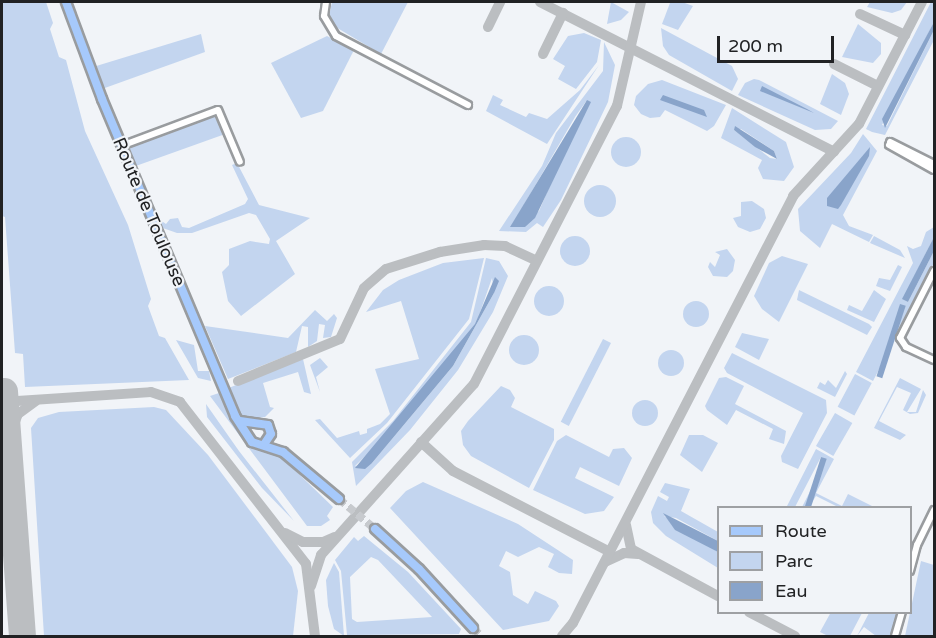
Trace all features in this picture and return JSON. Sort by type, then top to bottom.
[{"type":"main road","name":"Route de Toulouse","points":[[66,2],[121,146],[238,421],[252,442],[267,440]]},
{"type":"main road","points":[[238,421],[253,424],[266,423],[267,440],[339,499]]},
{"type":"main road","points":[[248,433],[253,424]]},
{"type":"main road","points":[[375,530],[419,569],[473,628]]},
{"type":"street","points":[[326,2],[324,16],[336,36],[468,105]]},
{"type":"street","points":[[121,146],[218,110],[240,162]]},
{"type":"street","points":[[890,144],[934,170]]},
{"type":"street","points":[[903,151],[934,164]]},
{"type":"street","points":[[934,271],[900,338],[906,347],[934,360]]},
{"type":"street","points":[[912,564],[917,545],[934,510]]},
{"type":"street","points":[[895,636],[901,614]]},
{"type":"green space","points":[[2,2],[46,2],[53,23],[50,29],[59,57],[66,60],[85,131],[128,225],[151,299],[148,306],[159,336],[165,338],[189,380],[25,387],[23,354],[15,353],[5,217],[2,216]]},
{"type":"green space","points":[[332,2],[408,2],[381,54],[334,26],[329,16]]},
{"type":"green space","points":[[611,2],[629,12],[621,20],[607,24]]},
{"type":"green space","points":[[682,2],[693,6],[678,30],[662,24],[670,3]]},
{"type":"green space","points":[[870,2],[907,2],[901,10],[892,13],[867,7]]},
{"type":"green space","points":[[931,2],[934,2],[934,22],[882,125],[887,126],[934,30],[934,40],[885,135],[872,132],[866,129]]},
{"type":"green space","points":[[858,24],[881,43],[881,54],[873,63],[842,57]]},
{"type":"green space","points":[[661,28],[732,66],[738,79],[732,91],[669,55],[663,46]]},
{"type":"green space","points":[[584,33],[601,40],[597,62],[576,89],[558,79],[565,66],[553,59],[568,36]]},
{"type":"green space","points":[[201,34],[205,52],[102,89],[93,67]]},
{"type":"green space","points":[[327,36],[354,50],[323,111],[301,118],[271,63]]},
{"type":"green space","points":[[604,42],[615,65],[608,102],[561,200],[543,227],[537,223],[526,232],[499,231],[542,166],[556,133],[603,71]],"holes":[[[587,100],[539,211],[511,227]]]},
{"type":"green space","points":[[599,65],[547,144],[486,111],[493,95],[503,100],[500,105],[526,117],[529,113],[547,119],[580,90]]},
{"type":"green space","points":[[832,74],[845,83],[849,94],[841,115],[820,104]]},
{"type":"green space","points":[[754,79],[838,121],[831,129],[815,130],[738,95],[745,83]]},
{"type":"green space","points":[[662,80],[726,105],[714,126],[707,131],[665,110],[660,117],[650,118],[641,114],[634,105],[636,96],[648,84]]},
{"type":"green space","points":[[732,108],[786,142],[794,167],[784,181],[763,179],[758,168],[762,160],[721,138]],"holes":[[[741,129],[774,151],[777,159],[770,158],[734,130]]]},
{"type":"green space","points":[[213,113],[219,114],[228,133],[133,167],[125,148],[130,143]]},
{"type":"green space","points":[[863,134],[877,151],[843,215],[849,226],[873,235],[869,242],[832,224],[820,248],[800,231],[798,209],[851,153]]},
{"type":"green space","points":[[626,137],[637,141],[641,152],[637,163],[626,167],[615,163],[611,152],[615,141]]},
{"type":"green space","points":[[237,163],[259,205],[310,218],[276,241],[295,274],[241,316],[228,301],[222,272],[229,265],[229,249],[250,241],[269,244],[270,239],[256,215],[249,213],[192,233],[177,233],[160,227],[156,217],[166,224],[170,219],[178,218],[182,227],[189,228],[245,204],[248,199],[232,165]]},
{"type":"green space","points":[[600,185],[611,190],[616,201],[611,212],[600,217],[589,212],[584,201],[589,190]]},
{"type":"green space","points":[[752,201],[764,209],[766,218],[760,229],[750,232],[738,227],[733,218],[741,216],[741,202]]},
{"type":"green space","points":[[934,227],[934,237],[903,299],[908,302],[934,251],[934,263],[873,381],[856,372],[913,263],[907,246],[913,249],[921,246],[926,232]]},
{"type":"green space","points":[[575,236],[586,240],[590,251],[586,262],[575,266],[564,262],[560,251],[564,240]]},
{"type":"green space","points":[[874,236],[900,250],[905,258],[870,243]]},
{"type":"green space","points":[[727,249],[735,260],[733,271],[727,277],[713,276],[708,267],[710,262],[715,267],[720,255],[715,252]]},
{"type":"green space","points":[[782,256],[808,264],[779,322],[762,309],[754,296],[769,263]]},
{"type":"green space","points":[[484,258],[469,319],[387,423],[350,458],[315,420],[320,419],[337,438],[359,431],[360,435],[367,433],[367,429],[380,424],[390,414],[375,369],[419,359],[401,301],[366,312],[383,290],[399,280],[443,263]]},
{"type":"green space","points":[[486,258],[499,261],[508,276],[493,312],[458,370],[410,430],[356,486],[352,462],[393,421],[471,322]],"holes":[[[492,278],[494,293],[453,366],[372,463],[355,466],[388,434],[476,324]]]},
{"type":"green space","points":[[898,265],[902,267],[890,291],[876,286],[879,278],[890,280]]},
{"type":"green space","points":[[549,286],[560,290],[564,301],[560,312],[549,316],[538,312],[534,301],[538,290]]},
{"type":"green space","points":[[799,290],[872,327],[867,335],[797,300]]},
{"type":"green space","points":[[874,290],[886,299],[874,322],[847,310],[849,305],[862,311]]},
{"type":"green space","points":[[696,301],[705,305],[709,314],[705,323],[696,327],[687,323],[683,314],[687,305]]},
{"type":"green space","points":[[315,310],[327,321],[334,314],[337,318],[331,337],[323,338],[325,325],[319,324],[317,341],[308,347],[308,327],[302,326],[296,352],[228,379],[205,326],[288,338]]},
{"type":"green space","points":[[742,333],[769,339],[759,360],[735,347]]},
{"type":"green space","points":[[524,335],[535,339],[539,350],[535,361],[524,365],[513,361],[509,350],[513,339]]},
{"type":"green space","points":[[603,339],[611,343],[569,426],[561,422]]},
{"type":"green space","points":[[176,340],[194,345],[198,371],[209,371],[211,381],[198,378]]},
{"type":"green space","points":[[671,350],[680,354],[684,363],[680,372],[671,376],[662,372],[658,363],[662,354]]},
{"type":"green space","points":[[732,353],[826,400],[827,413],[798,469],[782,462],[781,456],[803,413],[727,373],[724,368]]},
{"type":"green space","points":[[320,358],[328,367],[316,377],[320,392],[310,365]]},
{"type":"green space","points":[[303,359],[311,394],[304,392],[298,372],[263,383],[270,407],[274,408],[265,417],[243,420],[240,417],[226,389]]},
{"type":"green space","points":[[845,371],[847,374],[835,397],[817,388],[820,382],[825,385],[828,380],[836,388]]},
{"type":"green space","points":[[855,374],[872,383],[854,416],[838,407]]},
{"type":"green space","points":[[726,377],[744,386],[735,404],[786,431],[784,444],[769,439],[773,429],[736,410],[727,425],[707,410],[705,406],[719,378]]},
{"type":"green space","points":[[900,378],[921,389],[907,412],[916,412],[923,390],[926,395],[918,413],[910,414],[903,410],[911,393],[897,387],[879,421],[906,435],[900,440],[874,428]]},
{"type":"green space","points":[[501,386],[510,390],[515,398],[511,407],[554,429],[554,440],[529,488],[471,456],[463,445],[461,431]]},
{"type":"green space","points":[[219,393],[234,423],[248,439],[276,452],[333,507],[327,516],[330,520],[321,526],[307,526],[210,396]]},
{"type":"green space","points":[[645,400],[654,404],[658,413],[654,422],[645,426],[636,422],[632,413],[636,404]]},
{"type":"green space","points":[[206,404],[239,451],[294,521],[262,488],[207,417]]},
{"type":"green space","points":[[154,407],[166,410],[208,455],[292,567],[298,591],[293,636],[44,636],[31,428],[38,418],[59,412]]},
{"type":"green space","points":[[835,413],[852,423],[833,456],[816,446]]},
{"type":"green space","points":[[566,435],[609,457],[613,449],[624,448],[632,458],[619,486],[580,467],[575,478],[614,497],[604,511],[585,514],[533,490],[557,441]]},
{"type":"green space","points":[[689,435],[703,435],[718,443],[702,472],[680,455]]},
{"type":"green space","points":[[816,449],[834,459],[816,493],[842,506],[836,506],[816,496],[810,506],[803,506],[826,460],[821,457],[796,506],[787,506]]},
{"type":"green space","points":[[423,482],[518,524],[573,560],[572,574],[559,573],[548,567],[554,554],[539,547],[518,557],[506,551],[499,566],[510,572],[513,595],[528,604],[535,591],[556,601],[559,606],[549,621],[503,630],[390,508],[406,491]]},
{"type":"green space","points":[[665,483],[690,489],[681,511],[717,531],[717,540],[676,518],[664,516],[717,551],[717,567],[666,536],[653,523],[651,512],[658,496],[667,501],[669,497],[660,492]]},
{"type":"green space","points":[[848,494],[872,506],[842,506]]},
{"type":"green space","points":[[364,536],[408,572],[461,629],[459,634],[347,635],[341,571],[335,560],[354,537],[358,541]],"holes":[[[371,557],[378,560],[432,617],[357,622],[352,619],[350,577]]]},
{"type":"green space","points":[[921,561],[934,565],[934,636],[905,636],[910,614],[912,614],[912,603]]},
{"type":"green space","points":[[334,563],[339,572],[344,636],[334,629],[328,606],[326,580]]},
{"type":"green space","points":[[830,614],[861,614],[850,636],[828,636],[820,632]]},
{"type":"green space","points":[[868,614],[898,614],[891,636],[876,636],[864,627],[857,636]]},
{"type":"water","points":[[934,22],[934,30],[885,128],[882,119]]},
{"type":"water","points":[[762,86],[807,109],[814,113],[760,91]]},
{"type":"water","points":[[663,95],[704,110],[707,117],[660,100]]},
{"type":"water","points":[[587,100],[591,102],[535,218],[525,227],[510,227]]},
{"type":"water","points":[[735,126],[774,151],[777,159],[755,147],[734,130]]},
{"type":"water","points":[[870,147],[869,156],[841,205],[838,209],[827,206],[827,198]]},
{"type":"water","points":[[934,237],[934,251],[908,302],[902,299]]},
{"type":"water","points":[[495,277],[499,281],[494,293],[453,366],[372,463],[365,469],[355,468],[475,324]]},
{"type":"water","points":[[900,304],[906,306],[882,378],[877,376]]},
{"type":"water","points":[[821,457],[827,459],[811,506],[805,506]]},
{"type":"water","points":[[663,513],[717,540],[717,551],[675,530]]},
{"type":"taxiway","points":[[488,27],[500,2]]},
{"type":"taxiway","points":[[540,2],[834,152]]},
{"type":"taxiway","points":[[311,586],[321,555],[474,384],[617,106],[641,2]]},
{"type":"taxiway","points":[[562,636],[573,623],[793,196],[859,124],[922,2]]},
{"type":"taxiway","points":[[543,54],[563,13]]},
{"type":"taxiway","points":[[860,14],[905,35]]},
{"type":"taxiway","points":[[834,64],[878,86]]},
{"type":"taxiway","points":[[238,381],[340,339],[364,288],[386,269],[440,252],[484,245],[505,246],[537,261]]},
{"type":"taxiway","points":[[2,402],[151,392],[180,402],[306,564],[315,636]]},
{"type":"taxiway","points":[[8,441],[18,414],[36,401]]},
{"type":"taxiway","points":[[421,442],[453,471],[610,552]]},
{"type":"taxiway","points":[[626,525],[631,549],[717,595]]},
{"type":"taxiway","points":[[285,533],[303,542],[323,542],[335,537]]},
{"type":"taxiway","points":[[605,562],[624,553],[638,554]]},
{"type":"taxiway","points":[[753,614],[795,636]]},
{"type":"runway","points":[[4,391],[22,636]]},
{"type":"tunnel","points":[[339,499],[375,529]]},
{"type":"tunnel","points":[[473,628],[481,636]]}]
